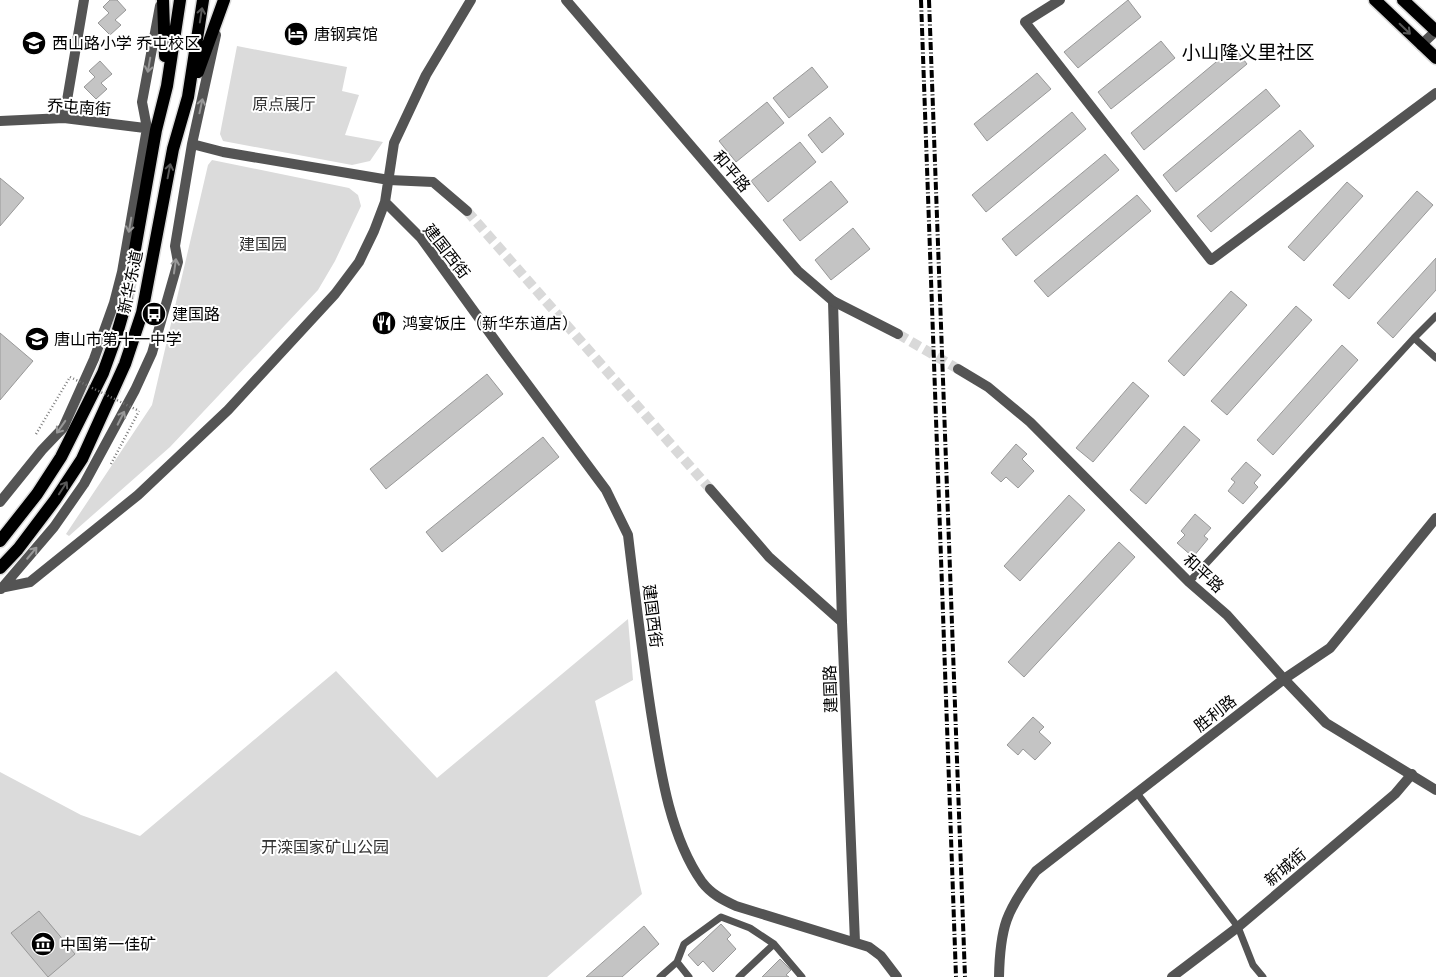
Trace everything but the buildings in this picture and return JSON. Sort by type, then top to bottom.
[{"type":"main road","points":[[162,0],[166,86]]},
{"type":"main road","name":"新华东道","points":[[0,541],[37,494],[61,457],[103,373],[125,306],[151,129],[166,86],[180,0]]},
{"type":"main road","name":"新华东道","points":[[0,568],[18,549],[55,500],[82,459],[125,364],[142,314],[173,149],[188,98],[203,0]]},
{"type":"main road","points":[[1374,0],[1436,58]]},
{"type":"main road","points":[[1403,0],[1436,31]]},
{"type":"main road","points":[[188,98],[223,3]]},
{"type":"street","points":[[64,118],[84,0]]},
{"type":"street","points":[[0,502],[42,450],[63,428],[94,359],[114,303],[151,129],[142,102],[162,0]]},
{"type":"street","points":[[1,589],[30,582],[138,494],[228,410],[335,294],[359,262],[374,231],[385,202],[394,143],[426,75],[471,0]]},
{"type":"street","name":"和平路","points":[[566,0],[798,271],[833,301],[898,334]]},
{"type":"street","points":[[1060,0],[1025,22],[1211,260],[1436,93]]},
{"type":"street","points":[[1,589],[54,527],[84,484],[110,438],[152,353],[178,262],[174,246],[192,144],[223,3]]},
{"type":"street","points":[[1421,44],[1436,31]]},
{"type":"street","name":"乔屯南街","points":[[0,121],[64,118],[151,129]]},
{"type":"street","points":[[192,144],[222,152],[389,180],[433,182],[467,211]]},
{"type":"street","name":"建国西街","points":[[385,202],[422,238],[606,490],[628,535],[660,767],[675,823],[686,854],[703,883],[715,896],[736,906],[869,947],[881,956],[897,977]]},
{"type":"street","name":"建国路","points":[[833,301],[842,622],[855,942]]},
{"type":"street","name":"和平路","points":[[958,369],[988,387],[1030,422],[1189,582],[1227,615],[1326,723],[1436,790]]},
{"type":"street","points":[[710,488],[770,557],[842,622]]},
{"type":"street","name":"胜利路","points":[[1000,977],[1000,946],[1004,923],[1018,895],[1036,871],[1284,679],[1330,648],[1436,518]]},
{"type":"street","name":"新城街","points":[[1172,977],[1238,927],[1395,794],[1412,774]]},
{"type":"lane","points":[[1189,582],[1436,316]]},
{"type":"lane","points":[[1414,338],[1436,358]]},
{"type":"lane","points":[[1137,793],[1238,927],[1253,964],[1263,977]]},
{"type":"lane","points":[[660,977],[677,962],[684,944],[721,918],[750,928],[774,944],[802,977]]},
{"type":"lane","points":[[739,977],[774,944]]},
{"type":"lane","points":[[677,962],[690,977]]},
{"type":"path","points":[[36,434],[70,378],[139,411],[111,464]]},
{"type":"green space","name":"原点展厅","points":[[237,46],[347,67],[342,91],[359,95],[345,135],[383,142],[370,161],[352,165],[223,141],[220,134]]},
{"type":"green space","name":"建国园","points":[[212,160],[349,188],[358,195],[361,206],[335,261],[318,290],[170,447],[69,536],[66,534],[152,405],[208,165]]},
{"type":"green space","name":"开滦国家矿山公园","points":[[628,619],[633,680],[595,701],[642,894],[547,977],[0,977],[0,772],[81,815],[140,836],[336,671],[437,778]]},
{"type":"tunnel","points":[[467,211],[710,489]]},
{"type":"tunnel","points":[[898,334],[958,369]]},
{"type":"railway","points":[[921,0],[956,977]]},
{"type":"railway","points":[[929,0],[965,977]]},
{"type":"place","name":"唐钢宾馆","points":[[296,34]]},
{"type":"place","name":"西山路小学 乔屯校区","points":[[34,43]]},
{"type":"place","name":"建国路","points":[[154,314]]},
{"type":"place","name":"鸿宴饭庄（新华东道店）","points":[[384,323]]},
{"type":"place","name":"唐山市第十一中学","points":[[37,339]]},
{"type":"place","name":"中国第一佳矿","points":[[43,944]]},
{"type":"district","name":"小山隆义里社区","points":[[1248,52]]}]
